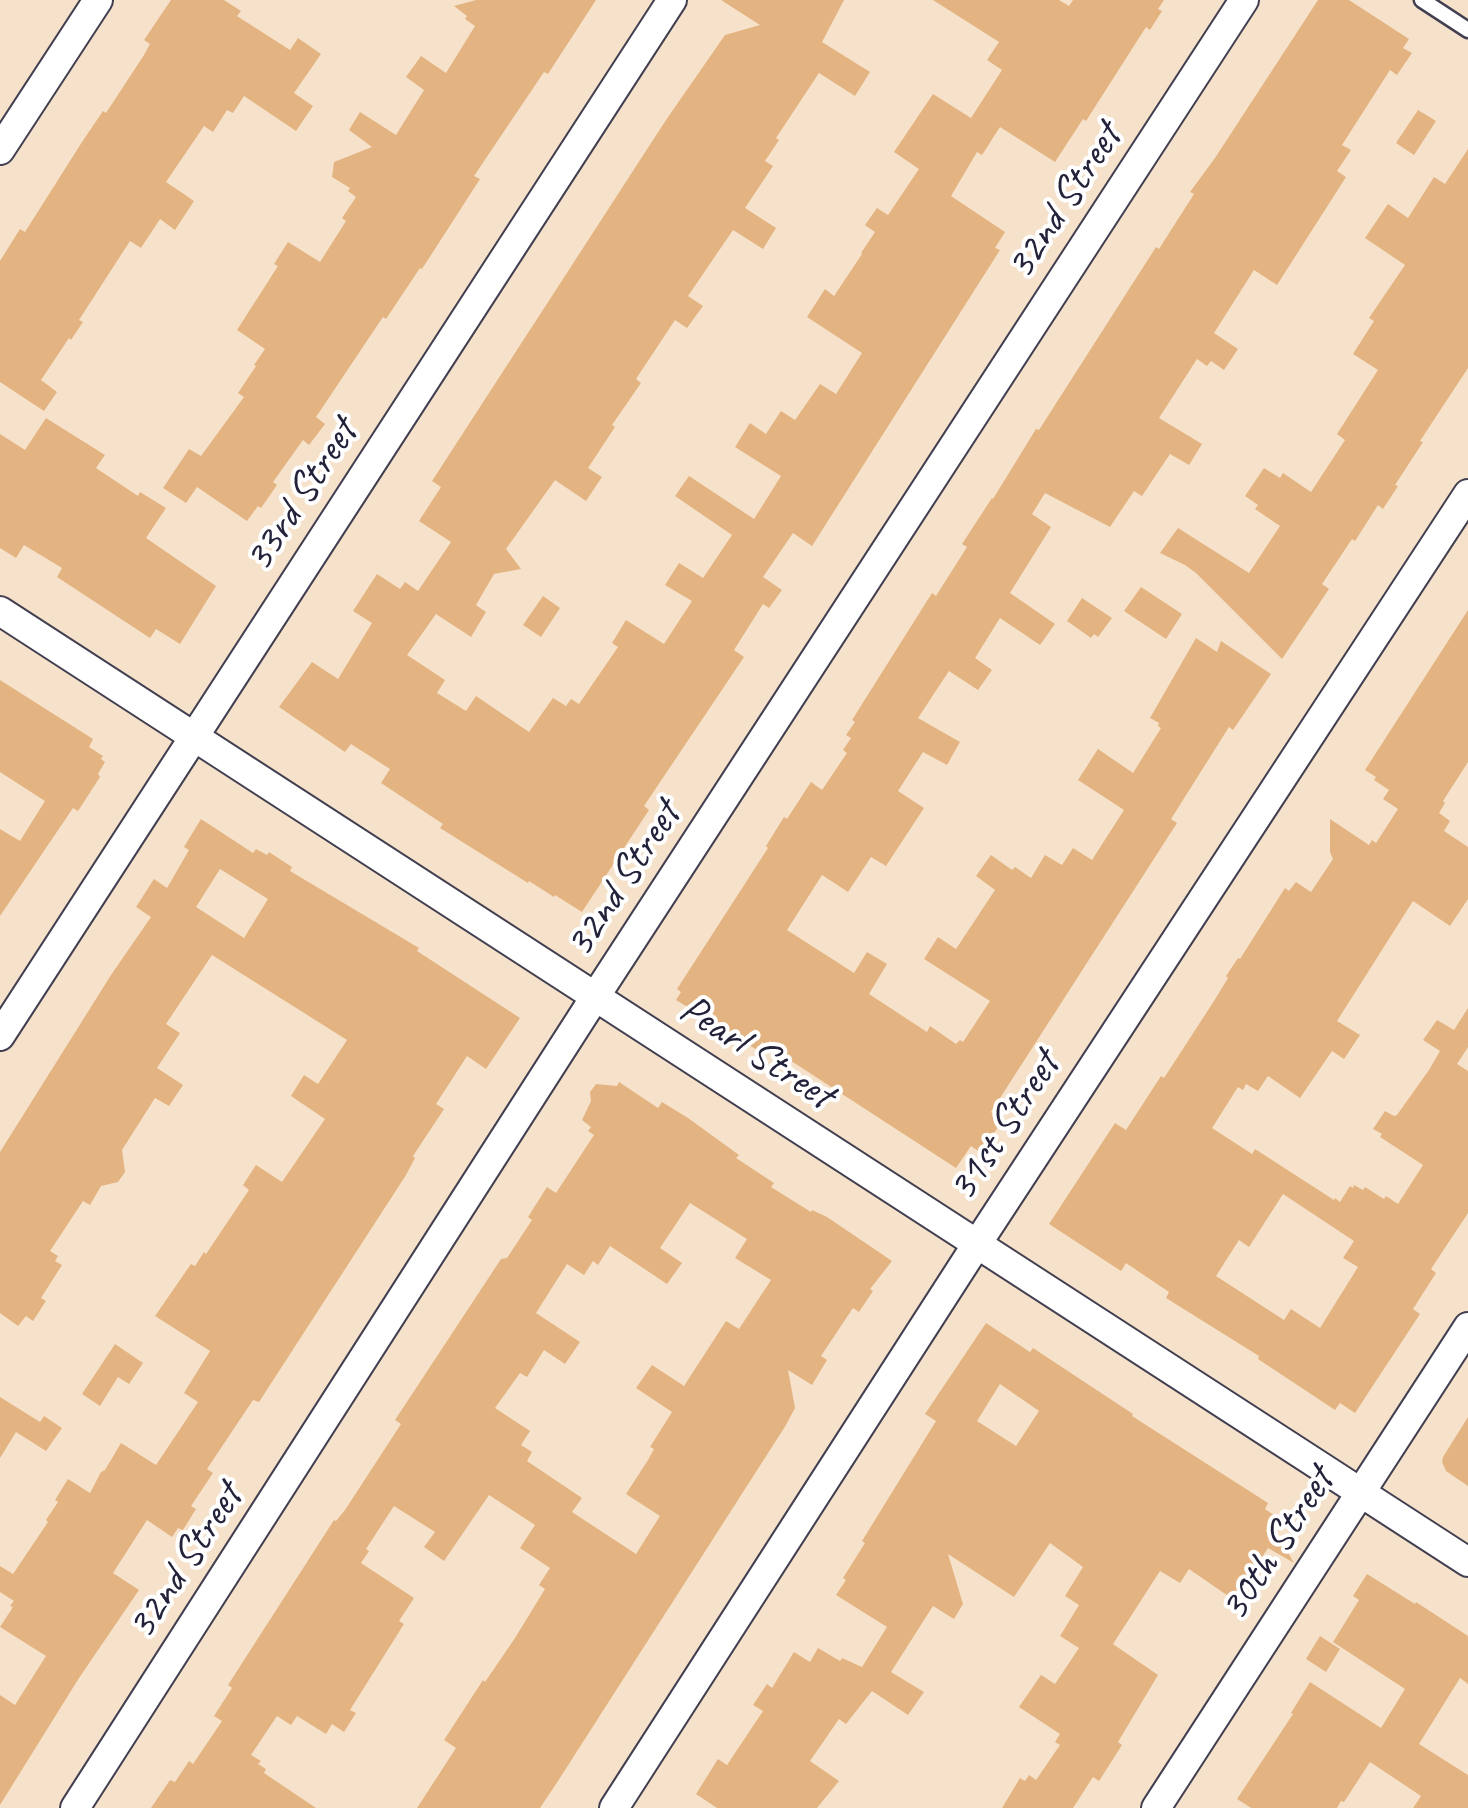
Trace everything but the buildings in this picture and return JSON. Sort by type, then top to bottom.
[{"type":"street","points":[[0,150],[98,0]]},
{"type":"street","name":"33rd Street","points":[[0,1036],[672,0]]},
{"type":"street","name":"32nd Street","points":[[75,1808],[1244,0]]},
{"type":"street","name":"31st Street","points":[[614,1808],[1468,494]]},
{"type":"street","name":"Pearl Street","points":[[0,611],[1468,1562]]},
{"type":"street","name":"30th Street","points":[[1156,1808],[1468,1327]]},
{"type":"lane","points":[[1422,0],[1468,30]]}]
